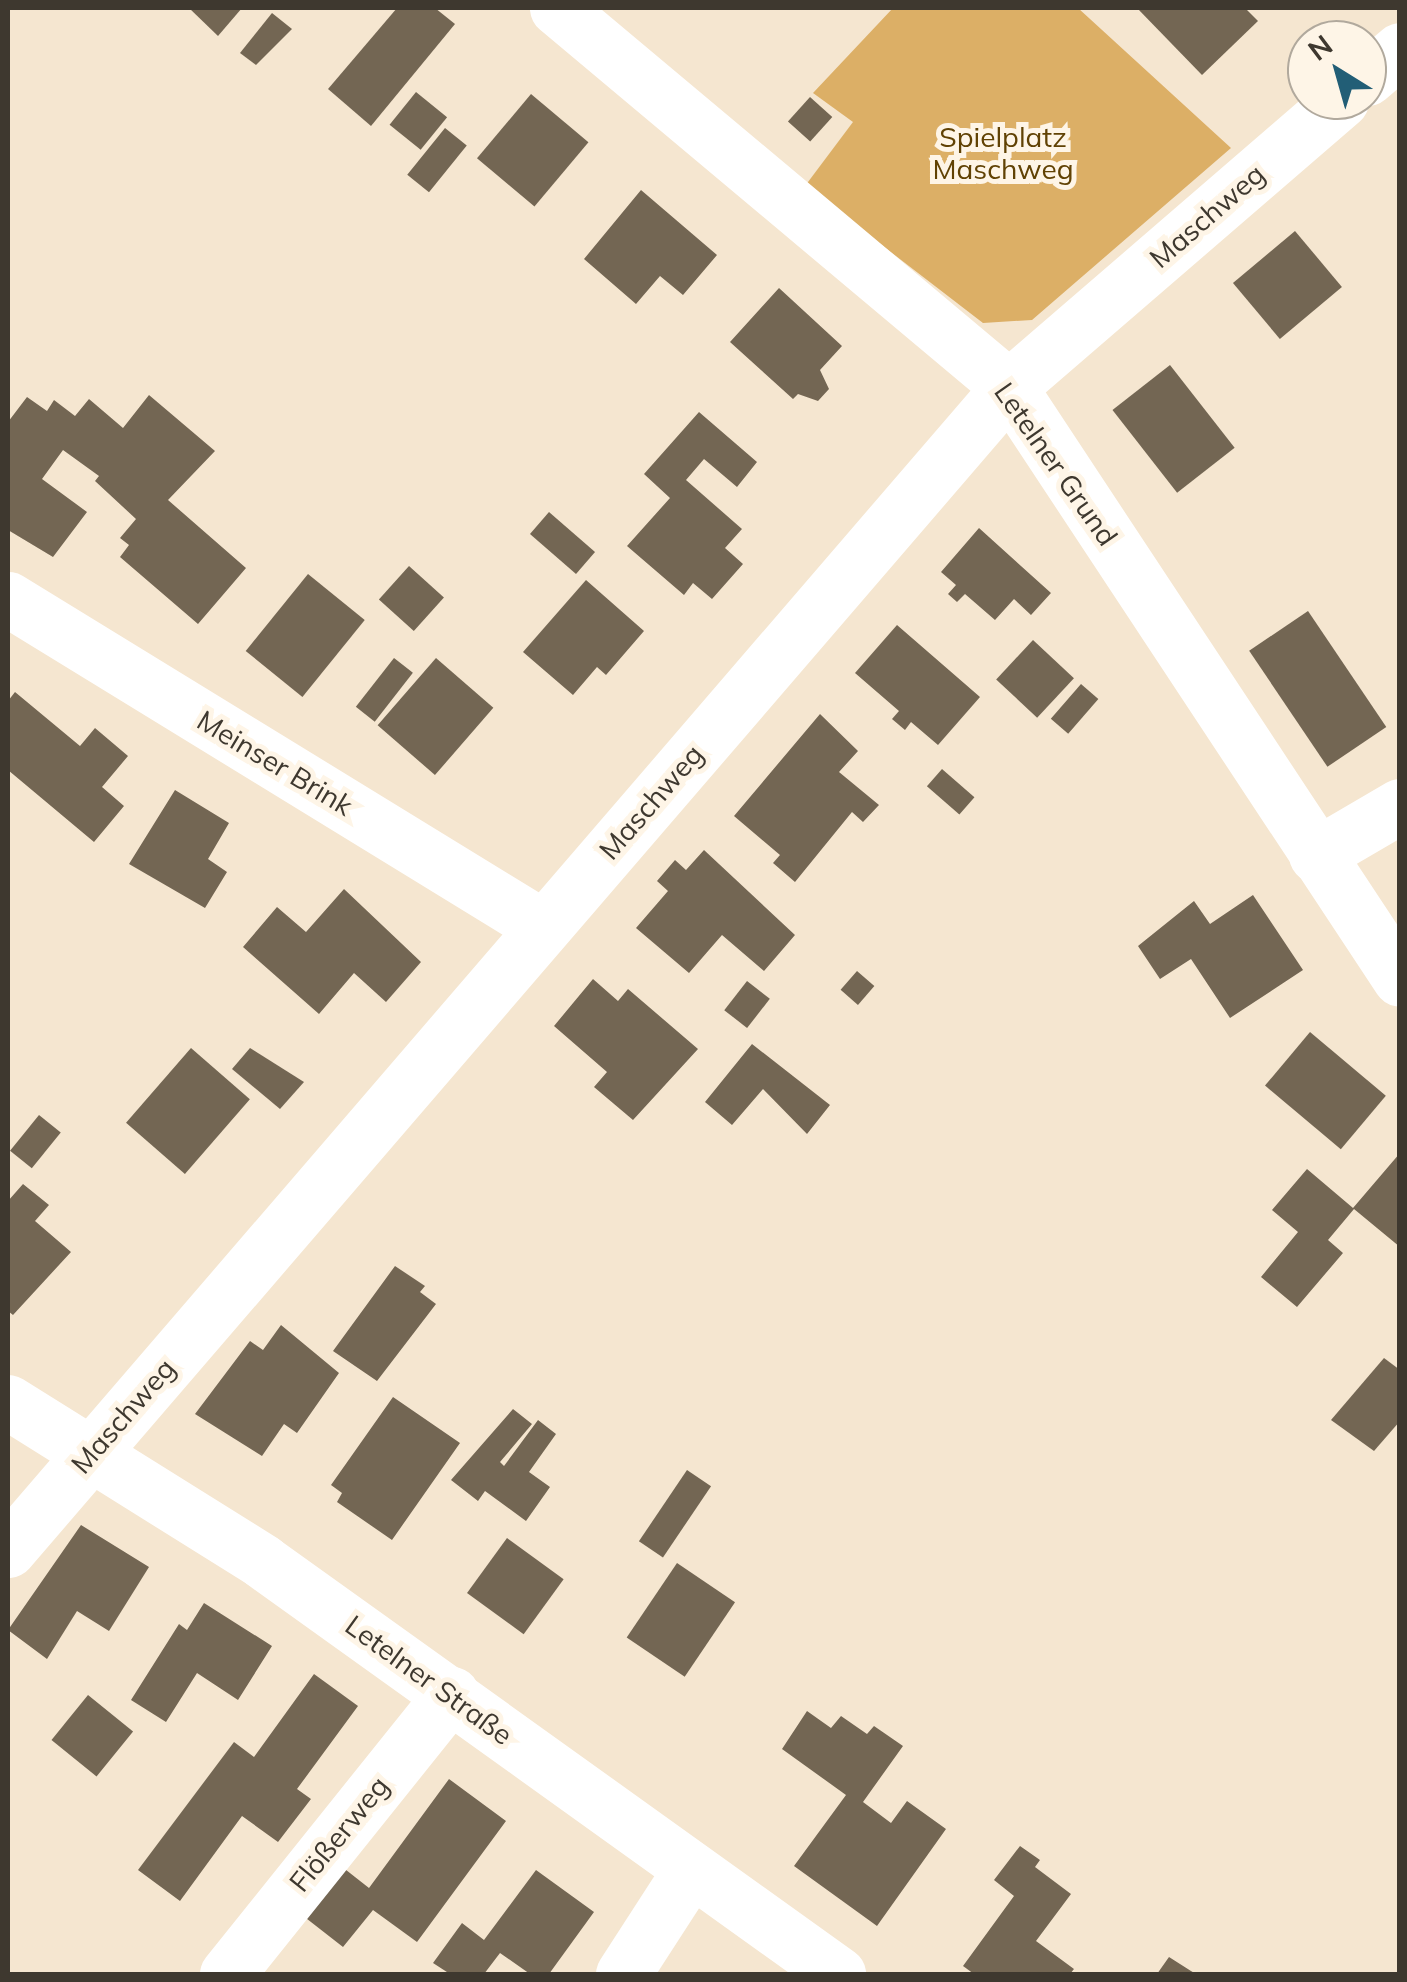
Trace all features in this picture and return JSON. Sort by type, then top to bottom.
[{"type":"street","name":"Letelner Grund","points":[[557,8],[1009,388],[1400,978]]},
{"type":"street","name":"Maschweg","points":[[8,1550],[1009,388],[1318,120]]},
{"type":"street","name":"Meinser Brink","points":[[8,599],[543,927]]},
{"type":"street","points":[[1316,855],[1400,806]]},
{"type":"street","name":"Letelner Straße","points":[[8,1402],[262,1561],[838,1974]]},
{"type":"street","name":"Flößerweg","points":[[227,1974],[450,1694]]},
{"type":"street","points":[[623,1974],[691,1869]]},
{"type":"green space","name":"Spielplatz Maschweg","points":[[893,8],[1078,8],[1231,148],[1032,320],[983,323],[805,186],[853,122],[813,93]]},
{"type":"building","points":[[189,8],[242,8],[218,36]]},
{"type":"building","points":[[397,8],[435,8],[455,24],[371,126],[328,89]]},
{"type":"building","points":[[1137,8],[1245,8],[1258,21],[1202,75]]},
{"type":"building","points":[[272,13],[292,29],[256,65],[240,53]]},
{"type":"building","points":[[416,92],[447,117],[421,150],[390,125]]},
{"type":"building","points":[[531,94],[588,142],[534,207],[477,158]]},
{"type":"building","points":[[810,97],[832,117],[810,142],[788,122]]},
{"type":"building","points":[[445,128],[467,146],[429,192],[407,175]]},
{"type":"building","points":[[641,190],[717,255],[683,295],[660,276],[636,304],[584,259]]},
{"type":"building","points":[[1295,231],[1342,287],[1280,339],[1233,283]]},
{"type":"building","points":[[779,288],[842,346],[820,370],[829,389],[818,401],[798,394],[793,399],[730,342]]},
{"type":"building","points":[[1170,365],[1235,448],[1177,493],[1112,410]]},
{"type":"building","points":[[149,395],[215,451],[168,500],[246,568],[198,624],[120,557],[129,545],[120,538],[136,519],[95,481],[99,476],[63,450],[42,479],[87,512],[53,557],[8,530],[8,422],[27,397],[47,411],[54,400],[75,416],[89,399],[123,428]]},
{"type":"building","points":[[699,412],[757,462],[737,487],[704,459],[686,480],[742,529],[725,548],[743,564],[712,599],[693,583],[684,595],[627,546],[670,498],[644,474]]},
{"type":"building","points":[[549,512],[595,552],[576,574],[530,534]]},
{"type":"building","points":[[979,528],[1051,593],[1031,615],[1014,599],[995,620],[965,594],[957,602],[948,594],[956,585],[941,572]]},
{"type":"building","points":[[409,566],[444,597],[414,631],[379,599]]},
{"type":"building","points":[[308,574],[365,620],[302,697],[246,651]]},
{"type":"building","points":[[586,580],[644,631],[606,675],[597,667],[573,695],[523,652]]},
{"type":"building","points":[[1308,611],[1386,727],[1327,767],[1249,651]]},
{"type":"building","points":[[897,625],[980,697],[938,745],[911,722],[905,730],[892,719],[899,711],[855,673]]},
{"type":"building","points":[[1033,640],[1074,678],[1037,718],[996,679]]},
{"type":"building","points":[[394,658],[413,673],[375,722],[356,707]]},
{"type":"building","points":[[436,658],[493,708],[435,775],[378,725]]},
{"type":"building","points":[[1081,684],[1098,699],[1068,734],[1051,719]]},
{"type":"building","points":[[15,692],[80,746],[95,728],[128,756],[102,787],[124,806],[94,842],[8,770],[8,701]]},
{"type":"building","points":[[820,714],[858,751],[839,772],[879,805],[863,822],[852,812],[795,882],[773,863],[780,855],[734,816]]},
{"type":"building","points":[[942,769],[974,797],[959,815],[927,786]]},
{"type":"building","points":[[175,790],[229,823],[208,859],[227,872],[205,908],[129,864]]},
{"type":"building","points":[[704,850],[795,935],[764,971],[722,935],[689,973],[636,928],[668,891],[657,881],[675,860],[686,870]]},
{"type":"building","points":[[344,889],[421,962],[386,1002],[354,973],[319,1014],[243,947],[277,907],[306,932]]},
{"type":"building","points":[[1253,895],[1303,970],[1230,1018],[1191,959],[1160,979],[1138,946],[1194,901],[1210,924]]},
{"type":"building","points":[[857,971],[874,986],[858,1005],[841,990]]},
{"type":"building","points":[[593,979],[618,1001],[628,989],[698,1049],[633,1120],[594,1087],[607,1072],[554,1026]]},
{"type":"building","points":[[747,981],[770,999],[747,1028],[724,1010]]},
{"type":"building","points":[[1310,1032],[1386,1096],[1341,1149],[1265,1086]]},
{"type":"building","points":[[752,1044],[830,1105],[807,1134],[763,1089],[732,1125],[705,1102]]},
{"type":"building","points":[[191,1048],[250,1099],[185,1174],[126,1123]]},
{"type":"building","points":[[250,1048],[304,1082],[280,1109],[232,1069]]},
{"type":"building","points":[[39,1115],[61,1133],[32,1168],[10,1151]]},
{"type":"building","points":[[1400,1153],[1400,1247],[1354,1209],[1328,1240],[1343,1253],[1297,1307],[1261,1277],[1298,1232],[1272,1210],[1307,1169],[1353,1208]]},
{"type":"building","points":[[23,1184],[49,1205],[35,1221],[71,1252],[13,1315],[8,1311],[8,1201]]},
{"type":"building","points":[[395,1266],[425,1286],[420,1292],[436,1304],[377,1381],[333,1351]]},
{"type":"building","points":[[281,1325],[339,1373],[297,1433],[284,1424],[262,1456],[195,1414],[250,1341],[263,1350]]},
{"type":"building","points":[[1384,1358],[1400,1370],[1400,1421],[1374,1451],[1331,1420]]},
{"type":"building","points":[[393,1397],[460,1443],[392,1540],[337,1502],[342,1493],[331,1485]]},
{"type":"building","points":[[513,1409],[532,1424],[500,1462],[504,1466],[538,1420],[556,1434],[529,1472],[550,1487],[526,1521],[485,1491],[478,1501],[451,1480]]},
{"type":"building","points":[[687,1470],[711,1486],[663,1558],[639,1541]]},
{"type":"building","points":[[81,1525],[149,1567],[109,1631],[77,1611],[47,1659],[8,1630]]},
{"type":"building","points":[[507,1538],[564,1579],[524,1634],[467,1593]]},
{"type":"building","points":[[677,1563],[735,1602],[685,1677],[627,1638]]},
{"type":"building","points":[[204,1603],[272,1646],[238,1700],[197,1673],[166,1722],[131,1700],[179,1624],[187,1630]]},
{"type":"building","points":[[314,1674],[358,1706],[297,1789],[311,1799],[278,1842],[242,1816],[180,1901],[138,1870],[234,1742],[254,1757]]},
{"type":"building","points":[[88,1695],[133,1732],[97,1777],[51,1740]]},
{"type":"building","points":[[807,1711],[831,1728],[841,1716],[867,1734],[874,1726],[903,1746],[863,1802],[891,1823],[907,1801],[946,1829],[877,1926],[794,1866],[846,1795],[782,1749]]},
{"type":"building","points":[[449,1779],[506,1821],[417,1942],[373,1910],[343,1947],[302,1915],[341,1866],[369,1888]]},
{"type":"building","points":[[1020,1846],[1040,1860],[1035,1867],[1071,1894],[1036,1941],[1074,1969],[1070,1974],[974,1974],[963,1966],[1014,1896],[994,1880]]},
{"type":"building","points":[[536,1870],[594,1912],[549,1974],[530,1974],[500,1953],[484,1974],[450,1974],[433,1963],[462,1923],[484,1940]]},
{"type":"building","points":[[1169,1957],[1191,1971],[1196,1974],[1157,1974]]}]
